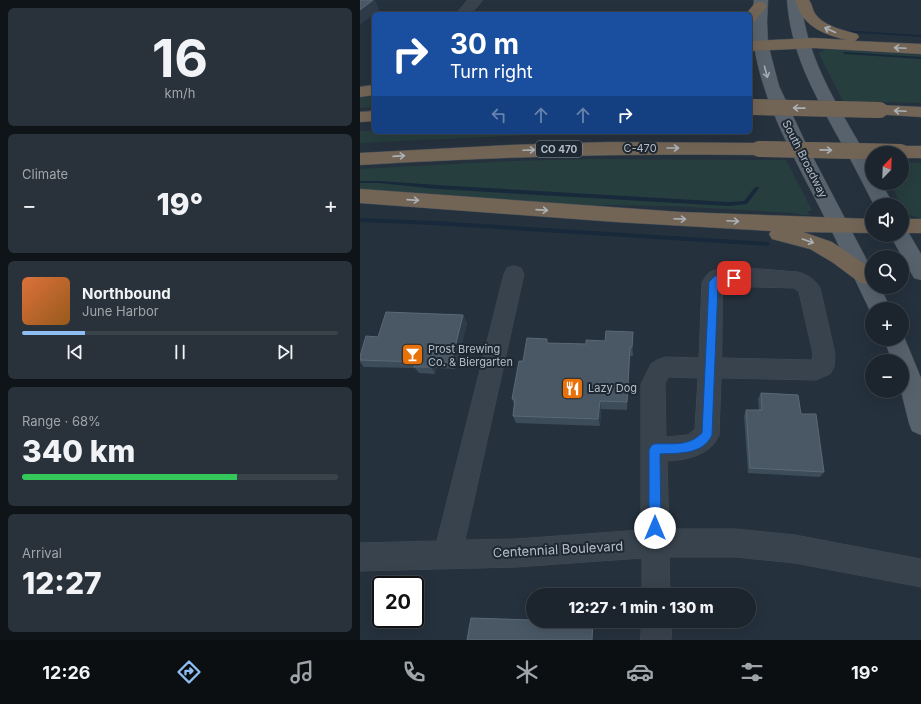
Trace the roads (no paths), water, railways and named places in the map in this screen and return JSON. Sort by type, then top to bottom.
[{"type":"highway","points":[[802,0],[805,3],[809,15],[825,28],[880,46]]},
{"type":"highway","points":[[752,15],[761,3]]},
{"type":"highway","points":[[755,45],[801,43],[921,49]]},
{"type":"highway","points":[[360,92],[372,90]]},
{"type":"highway","points":[[752,107],[921,112]]},
{"type":"highway","points":[[360,117],[372,116]]},
{"type":"highway","name":"C-470","points":[[360,159],[472,152],[566,149],[759,149],[921,152]]},
{"type":"highway","points":[[360,196],[652,218],[865,226]]},
{"type":"highway","points":[[759,223],[782,235],[804,239],[821,246],[834,253],[865,275]]},
{"type":"highway","points":[[909,226],[921,226]]},
{"type":"main road","points":[[794,0],[796,23],[801,43],[811,70],[824,98],[880,198]]},
{"type":"main road","name":"South Broadway","points":[[761,3],[755,45],[777,104],[865,274]]},
{"type":"main road","points":[[904,242],[921,272]]},
{"type":"main road","points":[[898,346],[910,380],[921,423]]},
{"type":"street","points":[[465,12],[476,0]]},
{"type":"street","points":[[448,554],[514,274]]},
{"type":"street","points":[[654,450],[690,447],[699,443],[707,435],[710,368],[713,282],[718,278],[723,277],[798,280],[809,288],[824,354],[822,367],[816,370],[710,368],[665,366],[659,371],[654,384],[654,450],[656,588]]},
{"type":"street","name":"Centennial Boulevard","points":[[360,557],[540,551],[655,543],[752,544],[809,552],[921,573]]},
{"type":"street","points":[[656,640],[657,628]]},
{"type":"waterway","points":[[842,31],[921,36]]},
{"type":"waterway","points":[[845,53],[921,58]]},
{"type":"waterway","points":[[360,182],[729,204],[745,203],[757,188]]},
{"type":"waterway","points":[[360,220],[433,223],[768,244]]},
{"type":"place","name":"Prost Brewing Co. & Biergarten","points":[[413,355]]},
{"type":"place","name":"Lazy Dog","points":[[573,388]]}]
